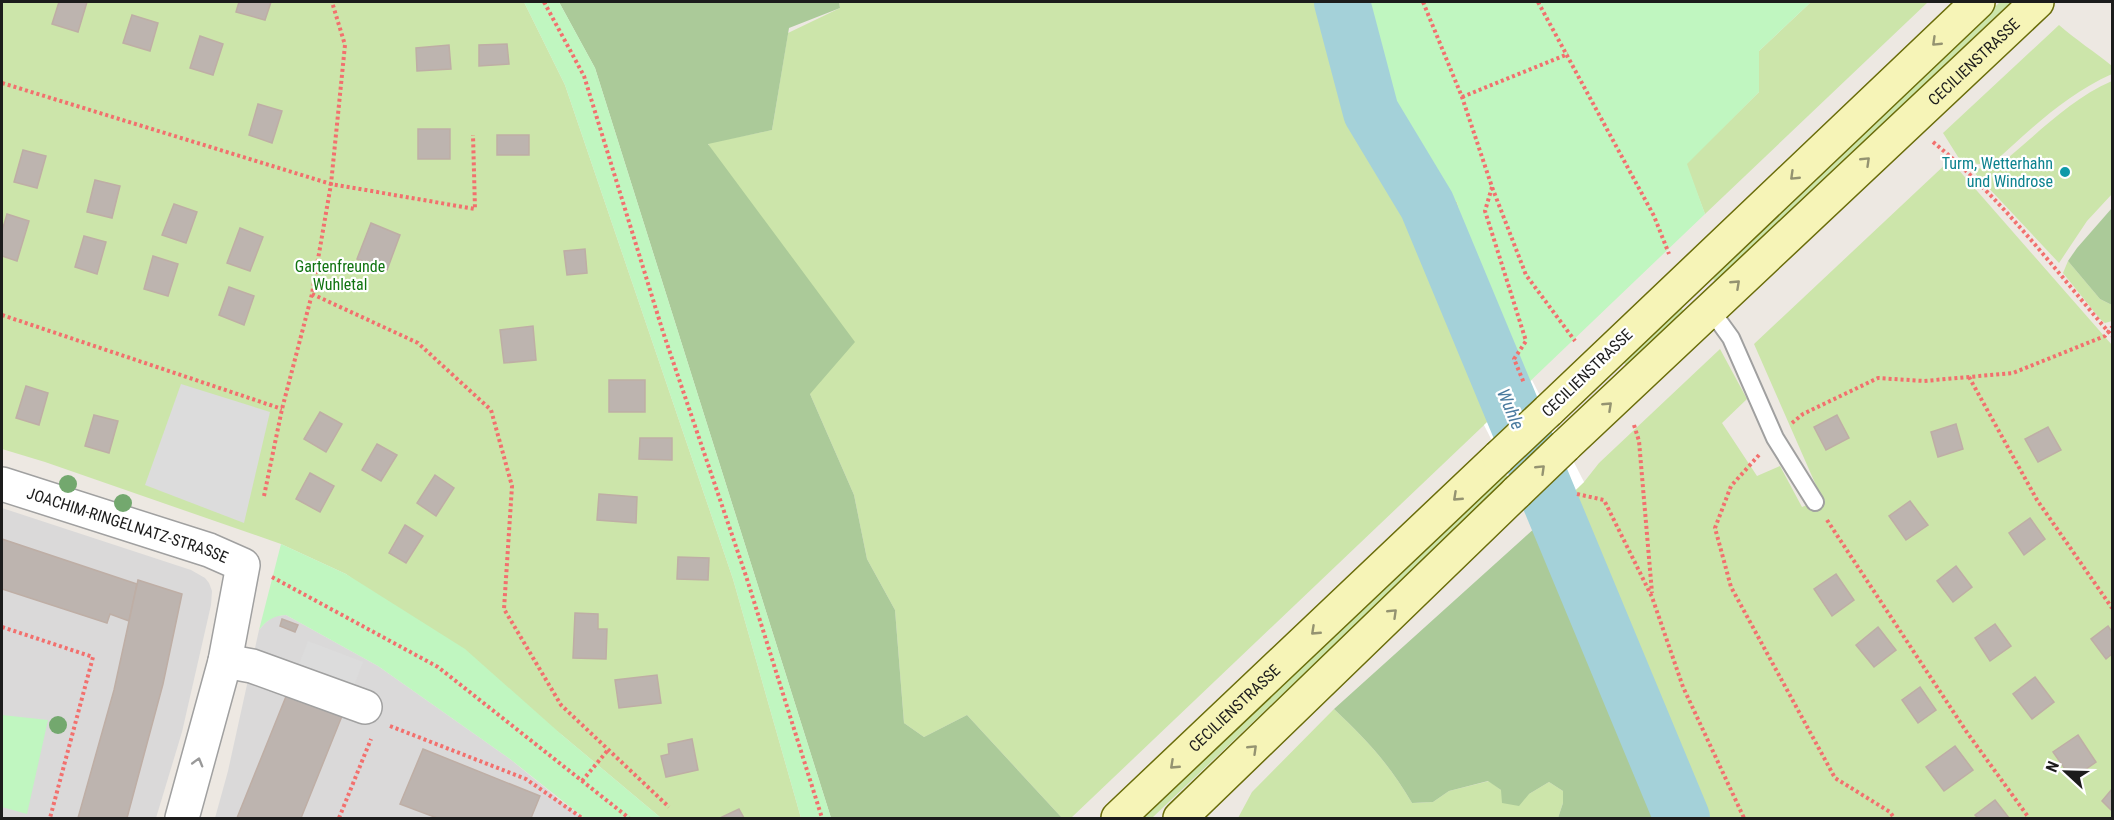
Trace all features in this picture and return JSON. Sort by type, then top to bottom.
[{"type":"street","name":"CECILIENSTRASSE","points":[[1118,819],[1978,2]]},
{"type":"street","name":"CECILIENSTRASSE","points":[[1180,819],[1565,446],[2037,2]]},
{"type":"street","name":"JOACHIM-RINGELNATZ-STRASSE","points":[[2,484],[209,550],[243,566],[225,661],[182,819]]},
{"type":"street","points":[[225,661],[252,666],[371,714]]},
{"type":"lane","points":[[1710,309],[1731,338],[1775,438],[1815,502]]},
{"type":"path","points":[[264,496],[282,409],[312,294],[331,184],[345,45],[332,2]]},
{"type":"path","points":[[544,2],[584,76],[663,332],[746,576],[822,819]]},
{"type":"path","points":[[1423,2],[1462,97],[1492,187],[1526,275],[1574,340]]},
{"type":"path","points":[[1538,2],[1654,216],[1668,250]]},
{"type":"path","points":[[1462,97],[1568,54]]},
{"type":"path","points":[[2,83],[331,184],[475,209],[473,135]]},
{"type":"path","points":[[1928,137],[1955,160],[2008,216],[2112,336]]},
{"type":"path","points":[[1492,187],[1485,211],[1526,341],[1514,359],[1524,383]]},
{"type":"path","points":[[312,294],[418,343],[491,410],[512,486],[504,609],[561,705],[669,807]]},
{"type":"path","points":[[2,315],[282,409]]},
{"type":"path","points":[[1894,819],[1890,812],[1835,778],[1731,587],[1715,528],[1731,486],[1775,438],[1803,414],[1878,378],[1924,381],[2013,374],[2104,336],[2112,327]]},
{"type":"path","points":[[1969,377],[2037,500],[2112,608]]},
{"type":"path","points":[[1635,429],[1639,441],[1652,597]]},
{"type":"path","points":[[1577,494],[1604,500],[1652,597],[1683,687],[1744,819]]},
{"type":"path","points":[[1815,502],[1966,731],[2029,819]]},
{"type":"path","points":[[243,566],[273,578],[438,667],[630,819]]},
{"type":"path","points":[[2,627],[93,657],[50,819]]},
{"type":"path","points":[[339,819],[371,714],[526,779],[579,818]]},
{"type":"path","points":[[582,781],[608,750]]},
{"type":"shaded area","points":[[181,384],[270,412],[244,523],[145,485]]},
{"type":"shaded area","points":[[2,508],[191,570],[209,583],[212,591],[211,605],[182,732],[156,818],[2,818]]},
{"type":"shaded area","points":[[286,615],[378,666],[510,759],[582,818],[215,818],[228,771],[259,630],[274,616]]},
{"type":"shaded area","points":[[308,641],[363,662],[345,709],[290,687]]},
{"type":"green space","name":"Gartenfreunde Wuhletal","points":[[2,2],[524,2],[565,85],[733,579],[801,818],[661,818],[562,735],[346,574],[281,544],[2,449]]},
{"type":"green space","points":[[524,2],[559,2],[595,68],[831,818],[801,818],[733,579],[565,85]]},
{"type":"green space","points":[[559,2],[839,2],[840,8],[789,28],[772,130],[708,144],[855,342],[810,394],[854,495],[867,559],[895,610],[904,723],[924,737],[967,715],[1062,818],[831,818],[595,68]]},
{"type":"green space","points":[[839,2],[1350,2],[1385,107],[1429,192],[1457,202],[1482,299],[1523,388],[1071,818],[1062,818],[967,715],[924,737],[904,723],[895,610],[867,559],[854,495],[810,394],[708,143],[772,130],[788,33],[840,8]]},
{"type":"green space","points":[[1350,2],[1811,2],[1759,51],[1759,92],[1687,164],[1705,214],[1523,388],[1482,299],[1457,202],[1429,192],[1385,107]]},
{"type":"green space","points":[[1811,2],[1928,2],[1705,214],[1686,164],[1759,92],[1759,51]]},
{"type":"green space","points":[[2000,2],[2011,2],[1720,277],[1720,286],[1708,274]]},
{"type":"green space","points":[[2059,25],[2112,66],[2112,74],[2063,103],[1992,164],[1960,160],[1943,133]]},
{"type":"green space","points":[[2112,81],[2112,194],[2087,221],[2059,263],[1969,167],[1990,170],[1999,165],[2067,108]]},
{"type":"green space","points":[[1950,160],[2112,345],[2112,818],[1674,818],[1546,518],[1584,482],[1599,463],[1720,349],[1747,399],[1722,423],[1757,476],[1780,466],[1802,507],[1822,499],[1754,344]]},
{"type":"green space","points":[[2112,208],[2112,305],[2100,299],[2068,261]]},
{"type":"green space","points":[[2068,261],[2100,299],[2112,305],[2112,321],[2105,323],[2100,319],[2063,273]]},
{"type":"green space","points":[[1677,303],[1688,316],[1631,370],[1620,359]]},
{"type":"green space","points":[[1505,473],[1509,479],[1152,818],[1143,818]]},
{"type":"green space","points":[[1546,518],[1674,818],[1558,818],[1563,803],[1563,791],[1549,782],[1529,794],[1519,806],[1502,803],[1501,790],[1488,781],[1449,791],[1433,802],[1412,803],[1377,753],[1334,709]]},
{"type":"green space","points":[[281,544],[346,574],[465,649],[661,818],[584,818],[510,759],[378,666],[286,615],[271,619],[259,630]]},
{"type":"green space","points":[[1334,709],[1377,753],[1412,803],[1433,802],[1449,791],[1489,781],[1501,790],[1529,794],[1549,782],[1563,791],[1563,803],[1558,818],[1238,818],[1252,792]]},
{"type":"green space","points":[[2,715],[48,720],[27,814],[2,807]]},
{"type":"pier","points":[[1532,380],[1584,482],[1536,528],[1484,425]]},
{"type":"building","points":[[59,2],[87,2],[78,32],[52,24]]},
{"type":"building","points":[[239,2],[271,2],[265,20],[236,12]]},
{"type":"building","points":[[132,15],[158,23],[150,51],[123,43]]},
{"type":"building","points":[[200,36],[223,44],[213,75],[190,68]]},
{"type":"building","points":[[507,44],[509,64],[479,66],[479,45]]},
{"type":"building","points":[[449,45],[451,69],[417,71],[416,48]]},
{"type":"building","points":[[258,104],[282,111],[272,143],[249,135]]},
{"type":"building","points":[[418,129],[450,129],[450,159],[418,159]]},
{"type":"building","points":[[497,135],[529,135],[529,155],[497,155]]},
{"type":"building","points":[[23,150],[46,156],[37,188],[14,182]]},
{"type":"building","points":[[95,180],[120,186],[112,218],[87,212]]},
{"type":"building","points":[[174,204],[197,212],[186,243],[162,235]]},
{"type":"building","points":[[7,214],[29,221],[17,261],[2,256],[2,231]]},
{"type":"building","points":[[371,223],[400,235],[387,270],[357,259]]},
{"type":"building","points":[[240,228],[263,237],[250,271],[227,263]]},
{"type":"building","points":[[84,236],[106,242],[97,274],[75,267]]},
{"type":"building","points":[[585,249],[587,273],[567,275],[564,251]]},
{"type":"building","points":[[153,256],[178,264],[168,296],[144,289]]},
{"type":"building","points":[[229,287],[254,296],[244,325],[219,315]]},
{"type":"building","points":[[533,326],[536,360],[504,363],[500,330]]},
{"type":"building","points":[[609,380],[645,380],[645,412],[609,412]]},
{"type":"building","points":[[26,386],[48,393],[39,425],[16,418]]},
{"type":"building","points":[[320,412],[342,424],[326,452],[304,439]]},
{"type":"building","points":[[94,415],[118,421],[109,453],[85,446]]},
{"type":"building","points":[[1837,415],[1849,438],[1826,450],[1814,427]]},
{"type":"building","points":[[1956,424],[1963,449],[1938,457],[1931,432]]},
{"type":"building","points":[[2048,427],[2061,450],[2038,462],[2025,439]]},
{"type":"building","points":[[640,438],[672,438],[672,460],[639,459]]},
{"type":"building","points":[[377,444],[397,455],[381,481],[362,470]]},
{"type":"building","points":[[310,473],[334,486],[320,512],[296,499]]},
{"type":"building","points":[[435,475],[454,488],[436,516],[417,503]]},
{"type":"building","points":[[599,494],[637,497],[636,523],[597,520]]},
{"type":"building","points":[[1910,501],[1928,525],[1906,540],[1889,516]]},
{"type":"building","points":[[2030,518],[2045,539],[2024,555],[2009,533]]},
{"type":"building","points":[[405,525],[423,536],[406,563],[389,553]]},
{"type":"building","points":[[2,539],[137,584],[129,621],[110,614],[107,623],[2,589]]},
{"type":"building","points":[[678,557],[709,558],[708,580],[677,579]]},
{"type":"building","points":[[1956,566],[1972,587],[1953,602],[1937,581]]},
{"type":"building","points":[[1836,574],[1854,600],[1832,616],[1814,589]]},
{"type":"building","points":[[138,580],[182,594],[163,684],[127,818],[78,818],[114,690]]},
{"type":"building","points":[[575,613],[598,614],[598,629],[607,629],[606,659],[573,658]]},
{"type":"building","points":[[282,619],[298,625],[295,632],[280,626]]},
{"type":"building","points":[[1995,624],[2011,646],[1990,661],[1975,638]]},
{"type":"building","points":[[2108,626],[2112,632],[2112,654],[2106,659],[2091,639]]},
{"type":"building","points":[[1878,627],[1896,650],[1874,667],[1856,645]]},
{"type":"building","points":[[657,675],[661,703],[619,708],[615,680]]},
{"type":"building","points":[[2035,677],[2054,702],[2032,719],[2013,694]]},
{"type":"building","points":[[1920,687],[1936,710],[1918,723],[1902,700]]},
{"type":"building","points":[[287,694],[342,716],[301,818],[237,818]]},
{"type":"building","points":[[2078,735],[2096,762],[2072,779],[2053,752]]},
{"type":"building","points":[[692,739],[698,770],[666,777],[661,756],[669,754],[668,744]]},
{"type":"building","points":[[1955,746],[1973,770],[1944,791],[1926,767]]},
{"type":"building","points":[[423,749],[540,796],[531,818],[437,818],[400,804]]},
{"type":"building","points":[[2112,789],[2112,811],[2102,801]]},
{"type":"building","points":[[1995,800],[2009,818],[1978,818],[1975,815]]},
{"type":"building","points":[[739,809],[744,818],[720,818]]},
{"type":"waterway","name":"Wuhle","points":[[1342,2],[1371,112],[1427,205],[1682,818]]},
{"type":"place","name":"Turm, Wetterhahn und Windrose","points":[[2065,172]]}]
